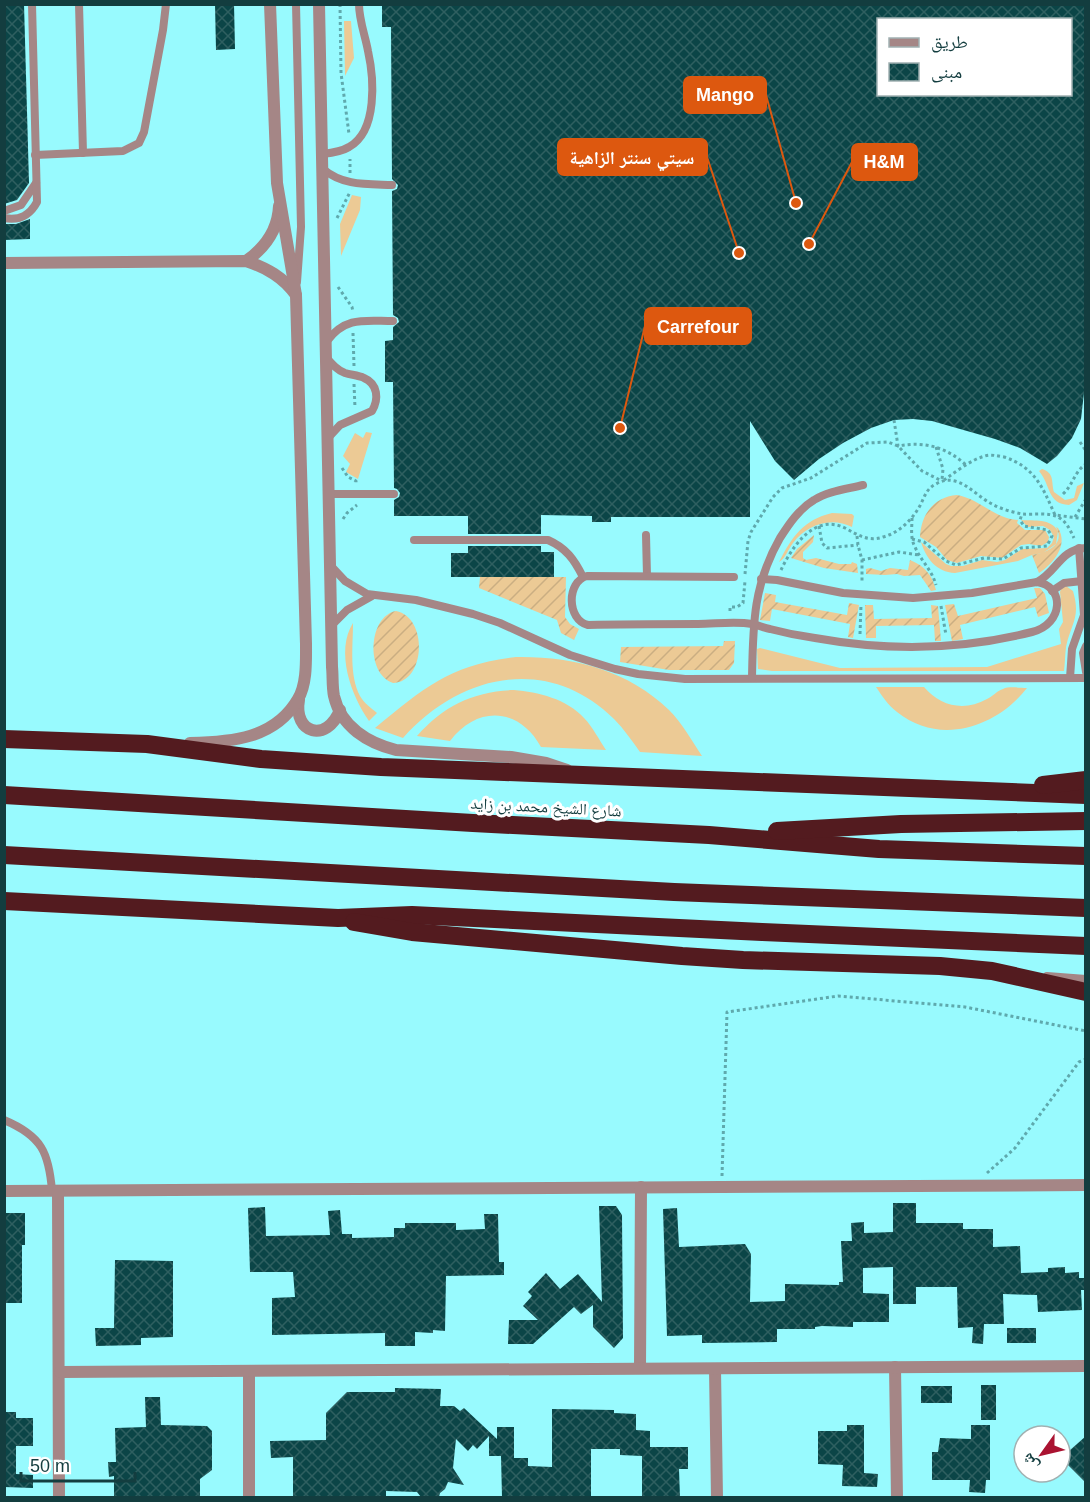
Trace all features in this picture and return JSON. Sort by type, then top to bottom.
[{"type":"highway","points":[[4,739],[147,744],[261,759],[381,767],[1086,795]]},
{"type":"highway","points":[[1023,792],[1053,782],[1086,780]]},
{"type":"highway","name":"شارع الشيخ محمد بن زايد","points":[[4,795],[710,835],[879,849],[1086,856]]},
{"type":"highway","points":[[710,835],[901,824],[1086,821]]},
{"type":"highway","points":[[4,855],[674,892],[1086,908]]},
{"type":"highway","points":[[4,901],[338,918],[412,915],[1086,946]]},
{"type":"highway","points":[[338,918],[370,926],[412,932],[682,956],[803,962],[902,963],[992,971],[1086,993]]},
{"type":"street","points":[[246,261],[268,242],[279,215],[270,4]]},
{"type":"street","points":[[319,4],[334,696],[350,725],[363,737],[379,746],[396,750],[528,759],[579,775]]},
{"type":"street","points":[[279,200],[287,232],[296,295],[306,662],[298,715],[305,727],[319,731],[331,726],[340,710]]},
{"type":"street","points":[[4,262],[246,261],[274,273],[289,285],[296,295]]},
{"type":"street","points":[[147,744],[230,742],[250,737],[269,728],[286,715],[299,698]]},
{"type":"street","points":[[4,1191],[1086,1185]]},
{"type":"street","points":[[640,1368],[641,1187]]},
{"type":"street","points":[[55,1191],[60,1372],[59,1497]]},
{"type":"street","points":[[60,1372],[1086,1366]]},
{"type":"street","points":[[895,1367],[897,1497]]},
{"type":"street","points":[[714,1369],[717,1497]]},
{"type":"street","points":[[249,1371],[249,1497]]},
{"type":"lane","points":[[4,218],[16,219],[29,213],[37,202],[32,4]]},
{"type":"lane","points":[[80,4],[83,153]]},
{"type":"lane","points":[[35,155],[123,151],[134,147],[142,138],[166,4]]},
{"type":"lane","points":[[296,4],[301,227],[296,295]]},
{"type":"lane","points":[[322,154],[346,149],[356,143],[364,133],[370,114],[371,66],[359,4]]},
{"type":"lane","points":[[323,169],[336,178],[350,183],[392,185]]},
{"type":"lane","points":[[4,211],[21,205],[37,182]]},
{"type":"lane","points":[[326,342],[338,329],[353,321],[393,321]]},
{"type":"lane","points":[[326,357],[339,370],[371,382],[377,396],[372,411],[340,426],[328,438]]},
{"type":"lane","points":[[752,678],[755,601],[761,579],[780,539],[790,523],[805,507],[826,495],[863,485]]},
{"type":"lane","points":[[329,494],[394,494]]},
{"type":"lane","points":[[646,535],[647,576]]},
{"type":"lane","points":[[414,540],[548,540],[570,555],[583,577]]},
{"type":"lane","points":[[1036,582],[1046,576],[1063,556],[1082,548],[1084,625],[1072,649],[1070,678]]},
{"type":"lane","points":[[331,565],[351,586],[372,596],[416,600],[473,614],[500,623],[570,655],[615,669],[661,677],[685,679],[1086,678]]},
{"type":"lane","points":[[734,577],[583,577],[572,591],[574,615],[584,624],[753,624],[793,634],[860,645],[906,647],[948,646],[1021,634],[1045,627],[1052,622],[1057,606],[1052,591],[1043,583],[1036,582],[972,593],[904,597],[843,594],[777,580],[761,579]]},
{"type":"lane","points":[[1052,591],[1064,583],[1082,581]]},
{"type":"lane","points":[[332,625],[347,610],[372,596]]},
{"type":"lane","points":[[1086,646],[1083,653],[1086,672]]},
{"type":"lane","points":[[992,971],[1086,979]]},
{"type":"lane","points":[[4,1120],[27,1132],[45,1152],[55,1191]]},
{"type":"path","points":[[894,420],[898,446],[917,444],[936,447],[953,454],[967,465]]},
{"type":"path","points":[[1080,442],[1086,451]]},
{"type":"path","points":[[936,447],[942,469],[942,481]]},
{"type":"path","points":[[777,580],[787,559],[805,534],[819,526],[836,525],[864,538],[878,538],[899,530],[912,518],[930,488],[983,456],[990,455],[1011,460],[1025,467],[1041,486],[1055,515],[1067,524],[1082,548]]},
{"type":"path","points":[[1063,494],[1069,488],[1074,474],[1086,464]]},
{"type":"path","points":[[942,481],[957,481],[991,504],[1006,511],[1086,519]]},
{"type":"path","points":[[1075,517],[1086,499]]},
{"type":"path","points":[[912,539],[924,542],[946,561],[956,565],[984,558],[1003,559],[1021,548],[1047,546],[1052,536],[1048,530],[1024,526],[1020,520],[1022,514]]},
{"type":"path","points":[[912,518],[912,539],[933,573],[948,646]]},
{"type":"path","points":[[819,526],[822,543],[827,548],[858,546]]},
{"type":"path","points":[[862,560],[899,552],[920,555]]},
{"type":"path","points":[[722,1186],[727,1012],[838,996],[965,1006],[1086,1030]]},
{"type":"path","points":[[974,1185],[1015,1148],[1079,1062],[1086,1059]]},
{"type":"shaded area","points":[[344,21],[351,21],[354,58],[345,76]]},
{"type":"shaded area","points":[[352,195],[361,197],[360,210],[341,256],[340,224]]},
{"type":"shaded area","points":[[366,432],[372,433],[358,479],[346,472],[350,464],[343,456],[355,433],[363,438]]},
{"type":"shaded area","points":[[1042,469],[1051,475],[1054,492],[1065,500],[1074,498],[1077,486],[1084,483],[1077,500],[1069,505],[1057,501],[1050,493],[1039,471]]},
{"type":"shaded area","points":[[957,495],[973,500],[1002,516],[1018,520],[1017,523],[1025,530],[1045,530],[1049,537],[1048,542],[1041,546],[1021,545],[1002,558],[981,556],[957,563],[947,560],[936,547],[920,537],[921,529],[926,514],[935,503]]},
{"type":"shaded area","points":[[832,513],[852,514],[854,516],[852,527],[828,522],[812,527],[798,537],[779,562],[794,537],[806,525]]},
{"type":"shaded area","points":[[1021,520],[1051,524],[1058,531],[1056,544],[1043,553],[1018,561],[955,573],[937,567],[921,542],[951,566],[963,566],[982,560],[997,562],[1005,560],[1022,549],[1047,548],[1052,543],[1054,537],[1050,530],[1043,526],[1028,527]]},
{"type":"shaded area","points":[[1056,527],[1061,534],[1061,547],[1049,565],[1039,573],[1032,555],[1053,547],[1058,539]]},
{"type":"shaded area","points":[[814,535],[813,542],[803,552],[803,558],[806,560],[816,558],[839,564],[851,564],[852,562],[857,564],[858,573],[824,568],[791,558],[797,549]]},
{"type":"shaded area","points":[[910,560],[927,572],[936,590],[931,591],[920,575],[866,574],[866,569],[870,568],[881,571],[890,568],[908,570]]},
{"type":"shaded area","points":[[480,577],[566,577],[565,617],[570,624],[579,629],[574,640],[561,633],[557,620],[479,588]]},
{"type":"shaded area","points":[[1066,586],[1073,591],[1076,614],[1066,647],[1064,671],[772,671],[758,669],[757,649],[760,648],[840,668],[987,667],[1061,644],[1059,629],[1063,622],[1060,592]]},
{"type":"shaded area","points":[[1034,588],[1040,588],[1045,594],[1049,613],[1038,617],[1035,607],[960,625],[963,639],[952,641],[945,605],[954,604],[958,616],[1037,598]]},
{"type":"shaded area","points":[[765,593],[776,595],[775,602],[847,615],[849,603],[859,605],[853,638],[848,637],[850,624],[772,609],[770,621],[760,620]]},
{"type":"shaded area","points":[[865,605],[873,605],[874,619],[932,618],[931,605],[938,606],[941,641],[935,641],[934,625],[876,626],[876,638],[866,638]]},
{"type":"shaded area","points":[[396,611],[406,616],[414,625],[419,649],[412,672],[404,680],[393,683],[384,678],[378,669],[374,658],[374,646],[375,634],[380,623],[387,615]]},
{"type":"shaded area","points":[[353,623],[354,679],[360,696],[377,713],[369,721],[356,699],[345,660],[345,647]]},
{"type":"shaded area","points":[[724,641],[735,641],[734,663],[729,670],[669,670],[620,662],[621,647],[723,646]]},
{"type":"shaded area","points":[[516,657],[558,659],[578,663],[617,675],[636,685],[653,696],[674,715],[702,756],[640,752],[614,719],[588,699],[561,686],[533,680],[505,680],[477,687],[451,699],[426,716],[403,738],[375,728],[440,680],[473,666]]},
{"type":"shaded area","points":[[876,687],[924,687],[937,699],[961,706],[978,703],[1005,688],[1027,688],[1000,713],[966,728],[948,730],[931,728],[913,722],[897,712]]},
{"type":"shaded area","points":[[514,690],[561,701],[577,711],[593,729],[606,750],[541,747],[521,724],[510,718],[497,716],[473,721],[461,729],[450,741],[417,736],[438,716],[460,702],[486,693]]},
{"type":"building","points":[[4,4],[24,4],[29,183],[17,200],[4,204]]},
{"type":"building","points":[[215,4],[234,4],[235,49],[216,50]]},
{"type":"building","points":[[382,4],[1086,4],[1085,384],[1081,419],[1072,438],[1047,464],[1020,448],[995,439],[932,421],[894,420],[871,428],[843,443],[794,480],[775,461],[750,421],[750,517],[611,517],[611,522],[592,522],[592,516],[541,515],[541,534],[468,534],[468,516],[394,516],[394,500],[399,497],[400,493],[394,488],[393,382],[385,382],[385,341],[393,340],[393,327],[399,322],[398,318],[393,315],[392,191],[397,189],[398,185],[392,179],[391,27],[382,27]]},
{"type":"building","points":[[30,219],[30,239],[4,240],[4,224],[16,224]]},
{"type":"building","points":[[468,546],[541,546],[541,552],[554,552],[554,577],[451,577],[451,553],[468,553]]},
{"type":"building","points":[[893,1203],[916,1203],[916,1223],[963,1223],[963,1229],[993,1229],[993,1247],[1020,1246],[1021,1273],[1048,1272],[1048,1268],[1065,1267],[1065,1273],[1079,1272],[1079,1278],[1086,1278],[1086,1290],[1081,1290],[1082,1310],[1038,1312],[1037,1295],[1003,1294],[1004,1324],[984,1324],[983,1344],[972,1343],[973,1327],[958,1328],[957,1287],[916,1287],[916,1304],[893,1304],[893,1267],[863,1268],[863,1293],[889,1294],[889,1322],[853,1322],[853,1327],[822,1326],[815,1327],[815,1329],[777,1329],[777,1342],[702,1343],[702,1335],[667,1336],[663,1209],[677,1208],[679,1247],[745,1244],[751,1254],[750,1302],[785,1301],[785,1284],[839,1285],[839,1282],[843,1282],[841,1241],[852,1241],[851,1223],[864,1222],[864,1233],[893,1232]]},
{"type":"building","points":[[599,1206],[616,1206],[622,1215],[623,1338],[614,1348],[593,1327],[593,1305],[581,1314],[574,1307],[533,1344],[508,1344],[509,1320],[538,1320],[523,1306],[532,1296],[528,1292],[546,1273],[560,1289],[578,1274],[602,1302]]},
{"type":"building","points":[[265,1207],[266,1236],[330,1235],[328,1211],[340,1210],[342,1234],[352,1234],[352,1238],[394,1237],[394,1228],[405,1228],[405,1223],[456,1223],[456,1230],[485,1229],[484,1214],[498,1214],[499,1262],[504,1262],[504,1275],[446,1276],[445,1331],[415,1332],[415,1346],[385,1346],[385,1333],[272,1335],[272,1298],[295,1297],[293,1272],[250,1272],[248,1208]]},
{"type":"building","points":[[4,1213],[25,1213],[25,1245],[22,1245],[22,1303],[4,1303]]},
{"type":"building","points":[[115,1260],[173,1261],[173,1337],[141,1338],[141,1345],[96,1346],[95,1328],[114,1328]]},
{"type":"building","points":[[1007,1328],[1036,1328],[1036,1343],[1007,1343]]},
{"type":"building","points":[[981,1385],[996,1385],[996,1420],[981,1420]]},
{"type":"building","points":[[921,1386],[952,1386],[952,1403],[921,1403]]},
{"type":"building","points":[[395,1388],[441,1389],[440,1406],[454,1406],[460,1411],[464,1408],[497,1439],[497,1427],[514,1427],[514,1458],[528,1458],[528,1466],[552,1467],[552,1409],[614,1410],[614,1413],[636,1414],[636,1430],[650,1431],[650,1447],[688,1447],[688,1469],[679,1469],[680,1497],[642,1497],[642,1456],[620,1455],[620,1449],[591,1449],[591,1497],[502,1497],[501,1456],[489,1456],[489,1436],[477,1449],[473,1445],[468,1451],[456,1439],[453,1468],[464,1485],[448,1482],[439,1497],[421,1497],[417,1492],[386,1491],[386,1497],[293,1497],[293,1457],[271,1458],[270,1441],[326,1440],[326,1413],[347,1392],[395,1392]]},
{"type":"building","points":[[145,1397],[160,1397],[161,1425],[207,1426],[212,1431],[212,1470],[200,1479],[200,1497],[114,1496],[114,1476],[109,1477],[108,1462],[116,1462],[115,1428],[146,1427]]},
{"type":"building","points":[[4,1412],[16,1412],[16,1418],[33,1418],[33,1446],[16,1446],[16,1474],[33,1475],[33,1488],[4,1487]]},
{"type":"building","points":[[847,1425],[864,1425],[864,1473],[878,1474],[877,1487],[842,1486],[843,1465],[818,1464],[818,1431],[847,1431]]},
{"type":"building","points":[[971,1425],[990,1425],[990,1480],[986,1480],[985,1493],[969,1492],[970,1480],[932,1480],[932,1452],[938,1452],[940,1438],[971,1439]]},
{"type":"building","points":[[1086,1436],[1086,1483],[1072,1469],[1072,1448]]},
{"type":"place","name":"Mango","points":[[796,203]]},
{"type":"place","name":"H&M","points":[[809,244]]},
{"type":"place","name":"سيتي سنتر الزاهية","points":[[739,253]]},
{"type":"place","name":"Carrefour","points":[[620,428]]}]
